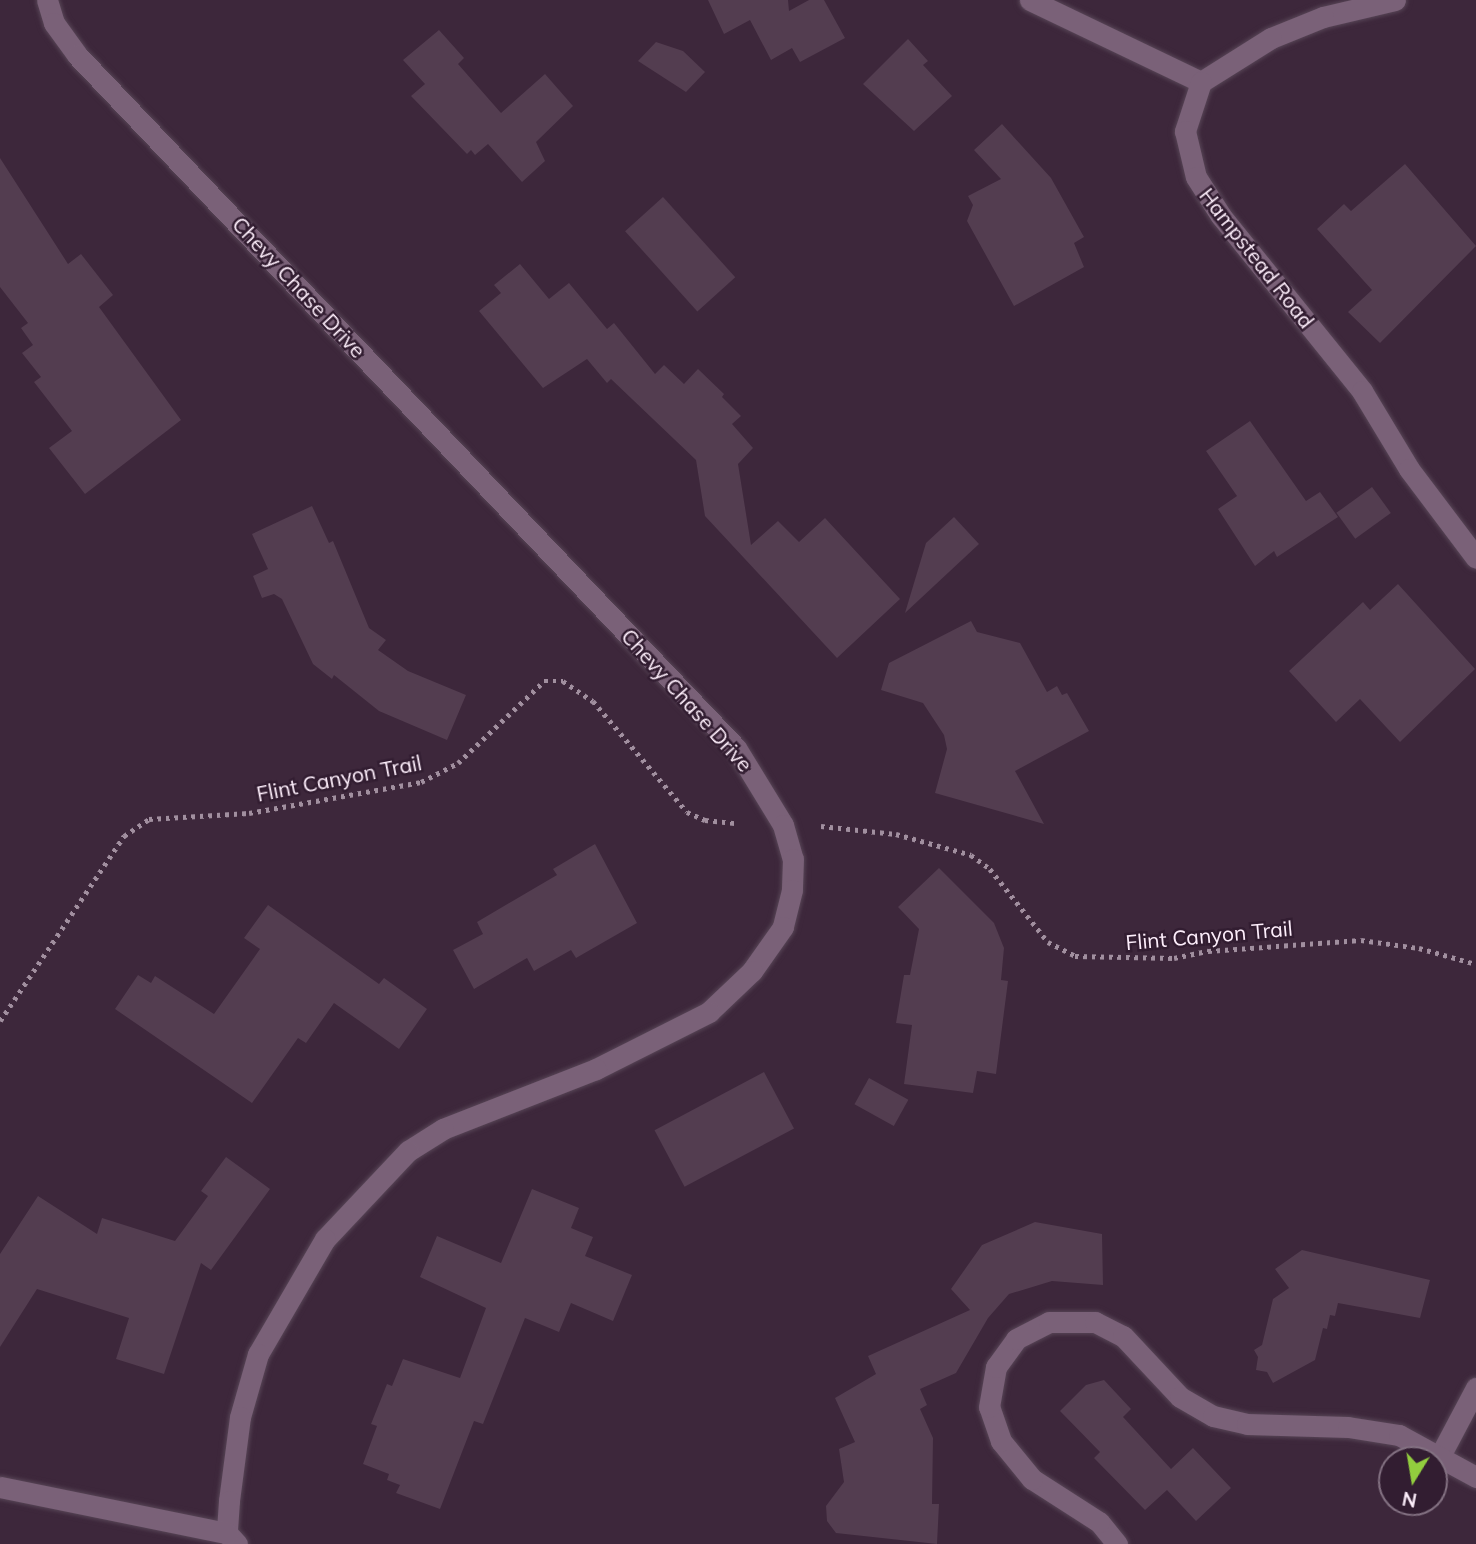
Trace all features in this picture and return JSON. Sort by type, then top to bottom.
[{"type":"main road","name":"Chevy Chase Drive","points":[[47,0],[54,23],[77,55],[736,748],[783,825],[793,859],[793,890],[783,927],[752,971],[709,1012],[596,1069],[443,1129],[408,1152],[325,1239],[258,1354],[240,1417],[232,1539]]},
{"type":"main road","points":[[1030,0],[1200,82],[1271,38],[1323,17],[1395,0]]},
{"type":"main road","name":"Hampstead Road","points":[[1200,82],[1185,131],[1196,177],[1221,216],[1362,391],[1409,469],[1476,558]]},
{"type":"main road","points":[[1117,1544],[1099,1522],[1032,1479],[1001,1441],[989,1407],[996,1367],[1016,1339],[1049,1322],[1096,1322],[1123,1336],[1180,1397],[1213,1416],[1247,1424],[1348,1427],[1399,1435],[1423,1446]]},
{"type":"main road","points":[[1445,1446],[1476,1388]]},
{"type":"main road","points":[[1448,1459],[1476,1477]]},
{"type":"main road","points":[[0,1487],[232,1539]]},
{"type":"path","name":"Flint Canyon Trail","points":[[0,1021],[124,836],[149,820],[249,813],[421,782],[458,763],[544,681],[563,681],[593,701],[688,812],[705,820],[735,823]]},
{"type":"path","name":"Flint Canyon Trail","points":[[821,826],[896,834],[971,855],[990,869],[1048,942],[1075,956],[1174,958],[1219,950],[1361,940],[1419,948],[1476,964]]},
{"type":"building","points":[[708,0],[788,0],[789,11],[809,0],[824,0],[845,38],[800,62],[792,48],[771,60],[750,20],[724,34]]},
{"type":"building","points":[[439,30],[464,58],[458,64],[501,113],[545,74],[573,106],[536,142],[545,161],[522,182],[488,144],[475,155],[471,150],[467,154],[411,96],[425,84],[403,60]]},
{"type":"building","points":[[908,39],[928,61],[923,65],[952,96],[914,131],[863,84]]},
{"type":"building","points":[[656,42],[683,51],[705,72],[686,92],[638,61]]},
{"type":"building","points":[[1002,124],[1051,178],[1084,237],[1074,243],[1084,267],[1014,306],[967,221],[973,205],[968,196],[1001,179],[974,150]]},
{"type":"building","points":[[0,158],[68,264],[81,254],[113,295],[99,307],[181,420],[85,494],[49,448],[72,431],[34,382],[41,377],[22,353],[33,345],[21,328],[28,323],[0,287]]},
{"type":"building","points":[[1405,164],[1476,246],[1380,343],[1348,312],[1372,290],[1317,229],[1344,204],[1351,211]]},
{"type":"building","points":[[663,197],[735,277],[697,311],[625,231]]},
{"type":"building","points":[[520,264],[549,299],[569,283],[607,329],[614,323],[655,374],[664,365],[684,384],[698,369],[724,394],[722,397],[741,416],[732,424],[753,448],[738,464],[751,545],[778,521],[799,542],[825,518],[900,599],[837,658],[705,516],[696,460],[611,379],[607,383],[587,359],[543,388],[479,311],[501,293],[494,285]]},
{"type":"building","points":[[1250,421],[1306,501],[1320,492],[1338,517],[1277,557],[1274,551],[1255,566],[1218,509],[1237,496],[1206,451]]},
{"type":"building","points":[[1372,487],[1391,513],[1355,539],[1336,513]]},
{"type":"building","points":[[312,506],[329,543],[333,541],[369,628],[386,640],[378,650],[408,671],[466,695],[447,740],[379,711],[334,675],[332,679],[313,664],[282,599],[274,594],[262,598],[253,576],[268,569],[252,534]]},
{"type":"building","points":[[954,517],[979,544],[905,613],[926,543]]},
{"type":"building","points":[[1398,584],[1475,669],[1400,742],[1360,699],[1336,722],[1289,671],[1363,602],[1370,610]]},
{"type":"building","points":[[971,621],[977,632],[1020,643],[1047,692],[1057,686],[1062,695],[1067,693],[1089,731],[1015,771],[1044,824],[935,793],[947,749],[944,735],[923,703],[881,690],[889,663]]},
{"type":"building","points":[[595,844],[637,923],[576,958],[571,950],[534,971],[527,958],[474,989],[453,950],[483,934],[477,922],[557,875],[553,869]]},
{"type":"building","points":[[939,868],[994,923],[1004,948],[1001,980],[1008,981],[996,1074],[977,1071],[973,1093],[904,1084],[912,1025],[896,1023],[904,975],[910,975],[919,929],[898,907]]},
{"type":"building","points":[[268,905],[379,984],[384,978],[427,1009],[399,1049],[334,1003],[306,1043],[298,1038],[252,1103],[115,1009],[138,975],[151,983],[155,976],[214,1014],[260,949],[244,938]]},
{"type":"building","points":[[764,1072],[794,1129],[685,1187],[655,1130]]},
{"type":"building","points":[[869,1078],[908,1100],[894,1126],[854,1104]]},
{"type":"building","points":[[226,1157],[270,1189],[211,1270],[201,1263],[164,1374],[116,1359],[129,1318],[37,1289],[0,1347],[0,1254],[38,1196],[97,1234],[102,1218],[175,1241],[208,1196],[201,1191]]},
{"type":"building","points":[[532,1189],[579,1208],[571,1228],[593,1237],[585,1256],[632,1275],[613,1321],[571,1303],[559,1332],[525,1318],[483,1424],[474,1421],[440,1509],[396,1493],[400,1485],[387,1480],[389,1474],[363,1464],[377,1426],[371,1424],[387,1384],[392,1386],[403,1359],[460,1378],[486,1308],[420,1277],[437,1236],[501,1263]]},
{"type":"building","points":[[1035,1222],[1102,1234],[1103,1285],[1052,1281],[1009,1294],[988,1318],[956,1373],[920,1389],[927,1405],[920,1409],[933,1438],[932,1504],[939,1504],[937,1544],[836,1533],[827,1521],[826,1506],[844,1482],[839,1449],[855,1442],[835,1398],[876,1374],[868,1356],[970,1310],[951,1289],[982,1245]]},
{"type":"building","points":[[1302,1250],[1430,1280],[1420,1318],[1338,1303],[1335,1316],[1330,1315],[1327,1329],[1323,1328],[1315,1360],[1273,1383],[1267,1372],[1256,1370],[1258,1357],[1254,1350],[1262,1345],[1273,1299],[1289,1288],[1275,1269]]},
{"type":"building","points":[[1104,1380],[1131,1409],[1123,1417],[1171,1469],[1193,1448],[1231,1488],[1196,1521],[1167,1490],[1145,1510],[1094,1458],[1100,1452],[1060,1411],[1086,1385]]}]
